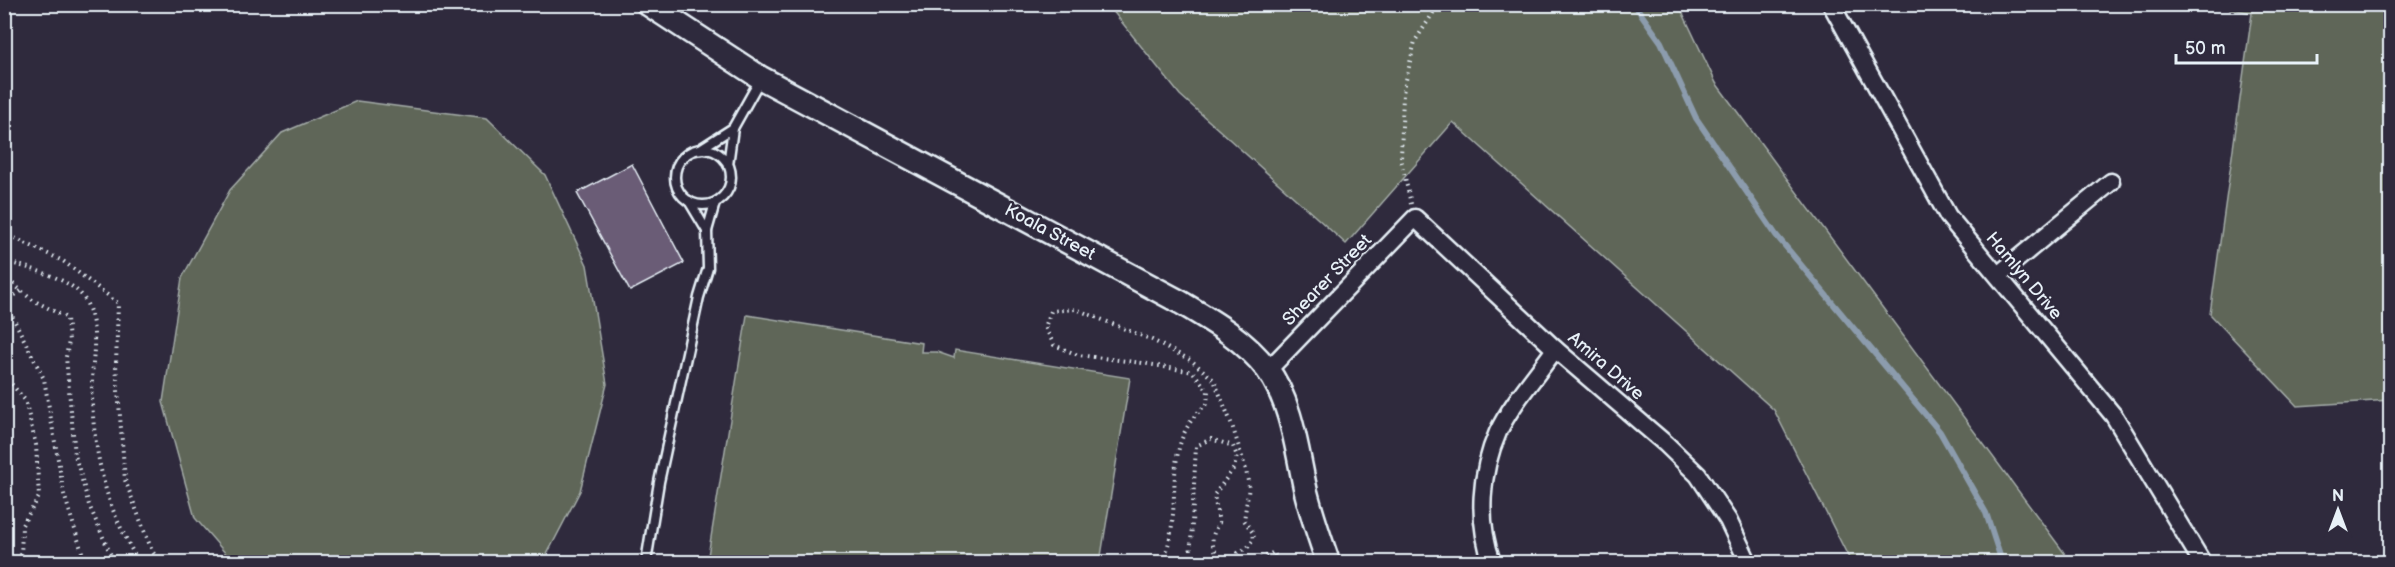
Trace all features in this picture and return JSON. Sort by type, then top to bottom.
[{"type":"street","name":"Koala Street","points":[[648,4],[761,78],[1215,322],[1237,338],[1268,370],[1286,407],[1299,452],[1312,514],[1328,562]]},
{"type":"street","name":"Hamlyn Drive","points":[[1831,4],[1948,216],[2114,416],[2202,562]]},
{"type":"street","points":[[1998,275],[2111,182]]},
{"type":"street","name":"Amira Drive","points":[[1415,218],[1556,349],[1698,475],[1728,520],[1748,562]]},
{"type":"street","name":"Shearer Street","points":[[1268,370],[1415,218]]},
{"type":"street","points":[[1492,562],[1484,531],[1482,501],[1489,457],[1499,431],[1556,349]]},
{"type":"lane","points":[[728,165],[733,128],[761,78]]},
{"type":"lane","points":[[707,231],[689,201],[678,189],[676,172],[684,157],[733,128]]},
{"type":"lane","points":[[646,562],[659,482],[699,297],[708,268],[707,231],[715,203],[728,190],[731,173],[728,165],[716,152],[699,150]]},
{"type":"lane","points":[[689,201],[706,205],[715,203]]},
{"type":"path","points":[[1415,218],[1401,160],[1403,93],[1415,41],[1439,4]]},
{"type":"path","points":[[4,233],[63,261],[118,303],[116,365],[125,480],[152,551],[160,562]]},
{"type":"path","points":[[4,261],[70,284],[85,300],[95,332],[92,391],[95,430],[105,487],[138,562]]},
{"type":"path","points":[[4,276],[31,299],[67,318],[69,341],[66,357],[75,454],[89,505],[114,562]]},
{"type":"path","points":[[21,291],[5,302],[44,379],[64,494],[85,562]]},
{"type":"path","points":[[1162,562],[1172,527],[1178,444],[1196,413],[1207,404],[1208,392],[1193,372],[1078,355],[1054,345],[1045,327],[1051,311],[1076,309],[1152,340],[1192,361],[1214,380],[1232,425],[1249,487],[1244,520],[1253,533],[1254,539],[1238,553],[1237,561],[1239,562]]},
{"type":"path","points":[[4,375],[25,400],[36,446],[39,497],[22,525],[21,562]]},
{"type":"path","points":[[1190,562],[1196,446],[1211,439],[1233,446],[1237,456],[1234,468],[1214,495],[1219,523],[1212,534],[1214,552],[1223,562]]},
{"type":"path","points":[[1255,562],[1274,552],[1276,558],[1273,562]]},
{"type":"green space","points":[[1108,5],[1679,5],[1716,83],[2071,562],[1851,562],[1774,410],[1453,122],[1346,244],[1180,95]]},
{"type":"green space","points":[[2210,5],[2390,5],[2390,400],[2297,406],[2210,314],[2252,13]]},
{"type":"green space","points":[[357,101],[487,118],[545,175],[587,265],[607,384],[580,491],[543,562],[233,562],[195,518],[163,402],[182,278],[230,190],[282,133]]},
{"type":"green space","points":[[747,315],[922,343],[921,352],[937,352],[954,358],[955,350],[1130,378],[1100,562],[707,562]]},
{"type":"building","points":[[632,164],[684,263],[630,291],[577,193]]},
{"type":"waterway","points":[[1634,4],[1661,42],[1696,118],[1776,235],[1940,432],[1986,513],[2002,562]]}]
